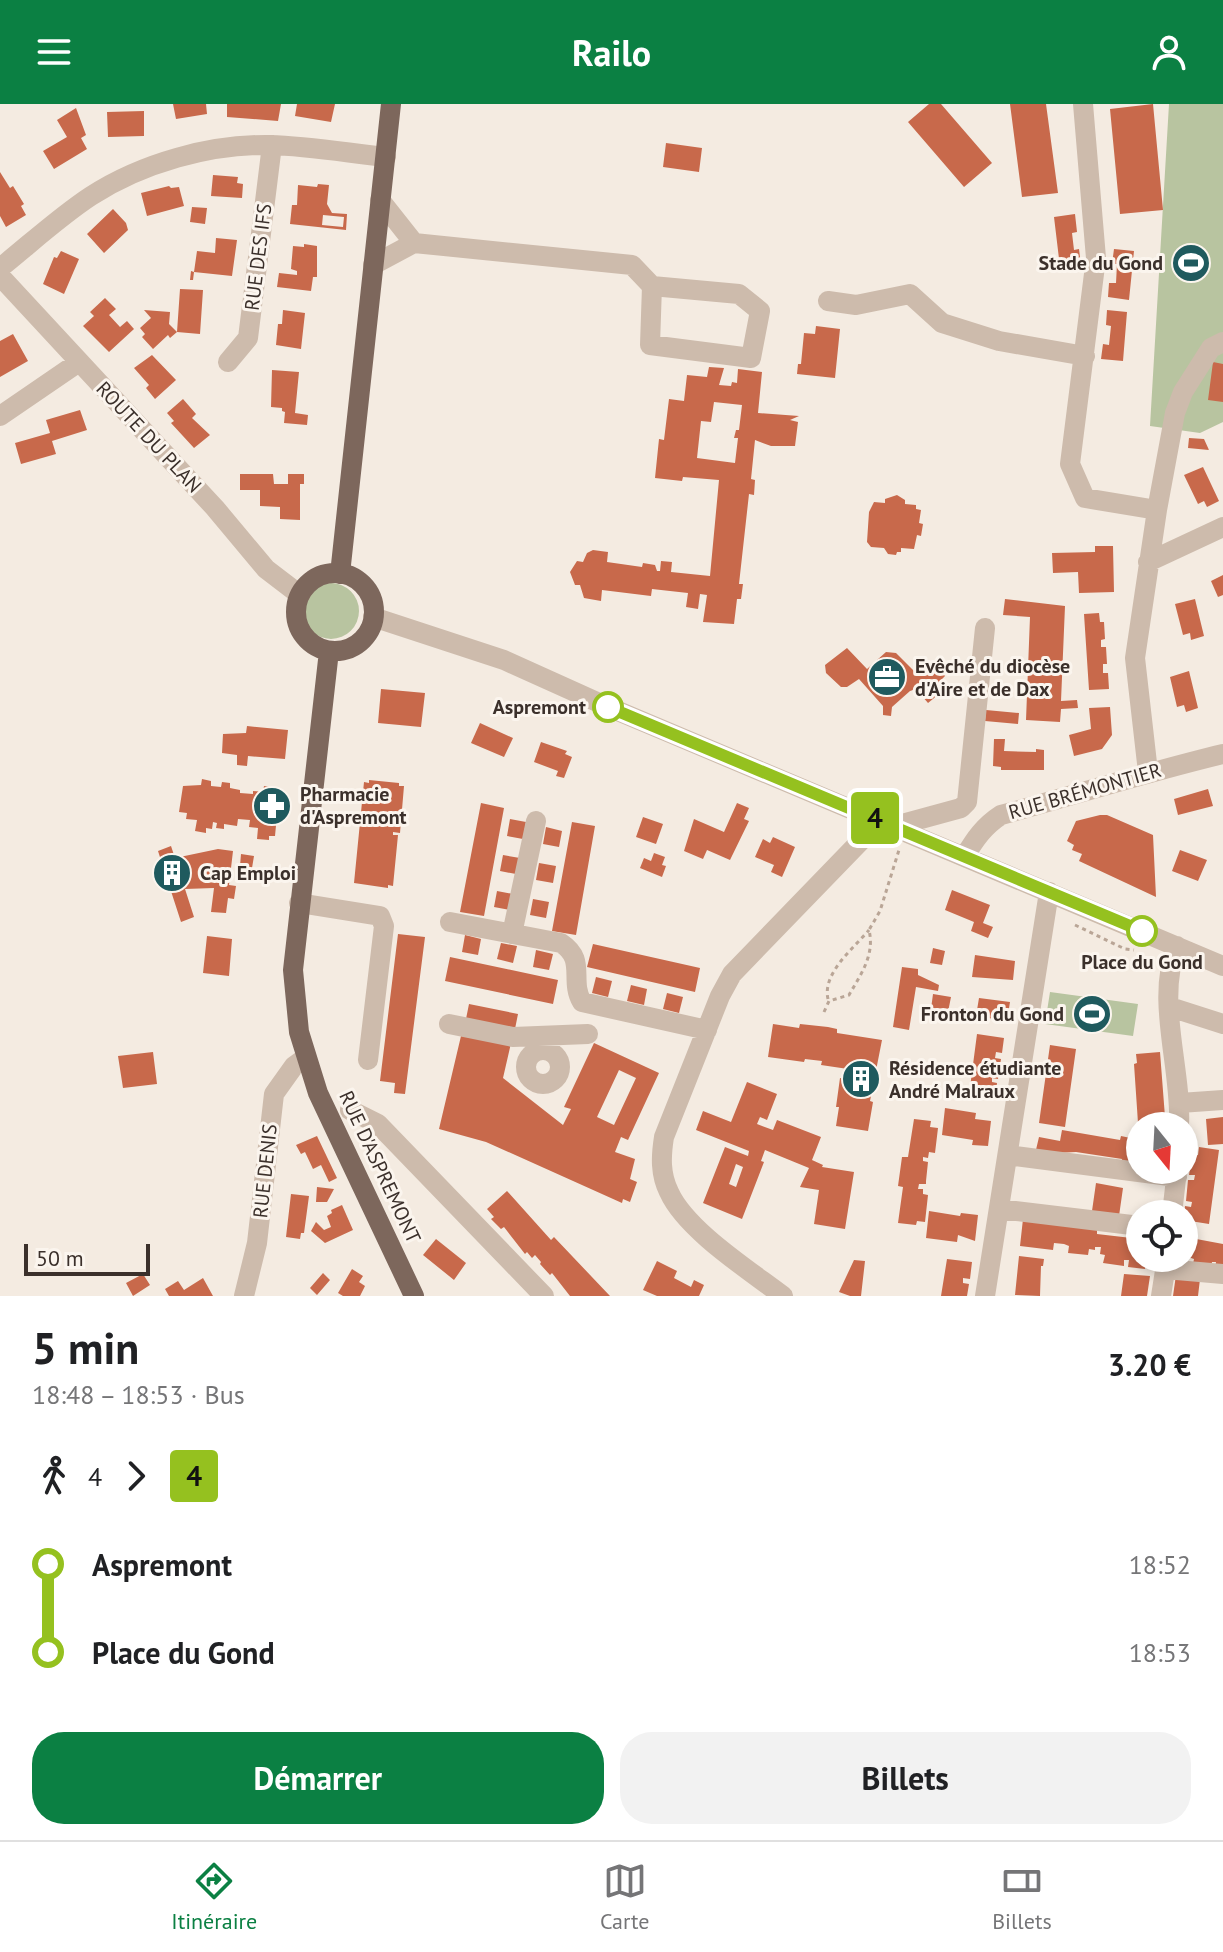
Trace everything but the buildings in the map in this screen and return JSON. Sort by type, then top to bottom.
[{"type":"main road","points":[[340,574],[391,104]]},
{"type":"main road","points":[[340,574],[362,584],[373,605],[373,617],[363,639],[341,651],[329,651],[303,635],[296,615],[300,595],[317,578],[340,574]]},
{"type":"main road","name":"RUE D'ASPREMONT","points":[[329,651],[293,970],[297,1017],[305,1058],[318,1093],[414,1296]]},
{"type":"street","points":[[1083,104],[1096,258],[1070,464],[1085,498],[1157,510]]},
{"type":"street","points":[[0,268],[93,195],[129,176],[201,152],[272,145],[386,157]]},
{"type":"street","name":"RUE DES IFS","points":[[228,362],[248,338],[272,145]]},
{"type":"street","points":[[380,200],[414,243]]},
{"type":"street","points":[[373,265],[414,243],[632,265],[652,286],[739,294],[760,311],[751,358],[650,345],[652,286]]},
{"type":"street","name":"ROUTE DU PLAN","points":[[0,276],[215,508],[266,569],[300,595]]},
{"type":"street","points":[[828,301],[856,305],[910,294],[942,323],[999,341],[1085,356]]},
{"type":"street","points":[[1148,772],[1135,658],[1171,429],[1183,392],[1211,348],[1223,342]]},
{"type":"street","points":[[0,416],[79,362]]},
{"type":"street","points":[[1148,562],[1223,527]]},
{"type":"street","points":[[373,617],[504,660],[1223,966]]},
{"type":"street","points":[[783,1296],[691,1223],[677,1207],[663,1176],[661,1159],[664,1137],[732,974],[897,827],[961,808],[967,802],[985,628]]},
{"type":"street","name":"RUE BRÉMONTIER","points":[[965,856],[978,834],[1001,815],[1113,785],[1148,772],[1223,754]]},
{"type":"street","points":[[961,808],[973,821],[978,834]]},
{"type":"street","points":[[512,934],[536,821]]},
{"type":"street","points":[[985,1296],[1049,892]]},
{"type":"street","points":[[299,903],[380,916],[384,926],[368,1060]]},
{"type":"street","points":[[450,922],[561,943],[572,950],[577,963],[577,994],[582,1002],[707,1030]]},
{"type":"street","points":[[1177,946],[1170,963],[1167,986],[1180,1112]]},
{"type":"street","points":[[1170,1007],[1223,1024]]},
{"type":"street","points":[[449,1024],[537,1044],[555,1055],[560,1073],[554,1081],[545,1085],[535,1083],[528,1076],[526,1066],[537,1044],[587,1034],[586,1041],[560,1068]]},
{"type":"street","name":"RUE DENIS","points":[[244,1296],[257,1243],[274,1094],[294,1066],[305,1058]]},
{"type":"street","points":[[1180,1103],[1223,1100]]},
{"type":"street","points":[[350,1110],[378,1124],[544,1296]]},
{"type":"street","points":[[1008,1155],[1126,1168]]},
{"type":"street","points":[[999,1209],[1126,1224]]},
{"type":"street","points":[[1198,1270],[1223,1274]]},
{"type":"street","points":[[1161,1296],[1165,1272]]},
{"type":"path","points":[[824,1012],[829,1001],[826,992],[832,974],[869,930],[880,911],[899,850],[907,848],[897,827]]},
{"type":"path","points":[[829,1001],[849,995],[868,963],[872,939],[869,930]]},
{"type":"green space","name":"Stade du Gond","points":[[1169,104],[1223,104],[1223,422],[1200,433],[1150,426]]},
{"type":"green space","points":[[331,583],[351,591],[359,611],[351,631],[331,639],[311,631],[303,611],[311,591]]},
{"type":"green space","name":"Fronton du Gond","points":[[1050,992],[1138,1004],[1133,1036],[1045,1024]]},
{"type":"bus line","name":"4","points":[[608,707],[1142,931]]},
{"type":"place","name":"Stade du Gond","points":[[1191,263]]},
{"type":"place","name":"Evêché du diocèse d'Aire et de Dax","points":[[887,677]]},
{"type":"place","name":"Aspremont","points":[[608,707]]},
{"type":"place","name":"Pharmacie d'Aspremont","points":[[272,806]]},
{"type":"place","name":"Cap Emploi","points":[[172,873]]},
{"type":"place","name":"Place du Gond","points":[[1142,931]]},
{"type":"place","name":"Fronton du Gond","points":[[1092,1014]]},
{"type":"place","name":"Résidence étudiante André Malraux","points":[[861,1079]]}]
